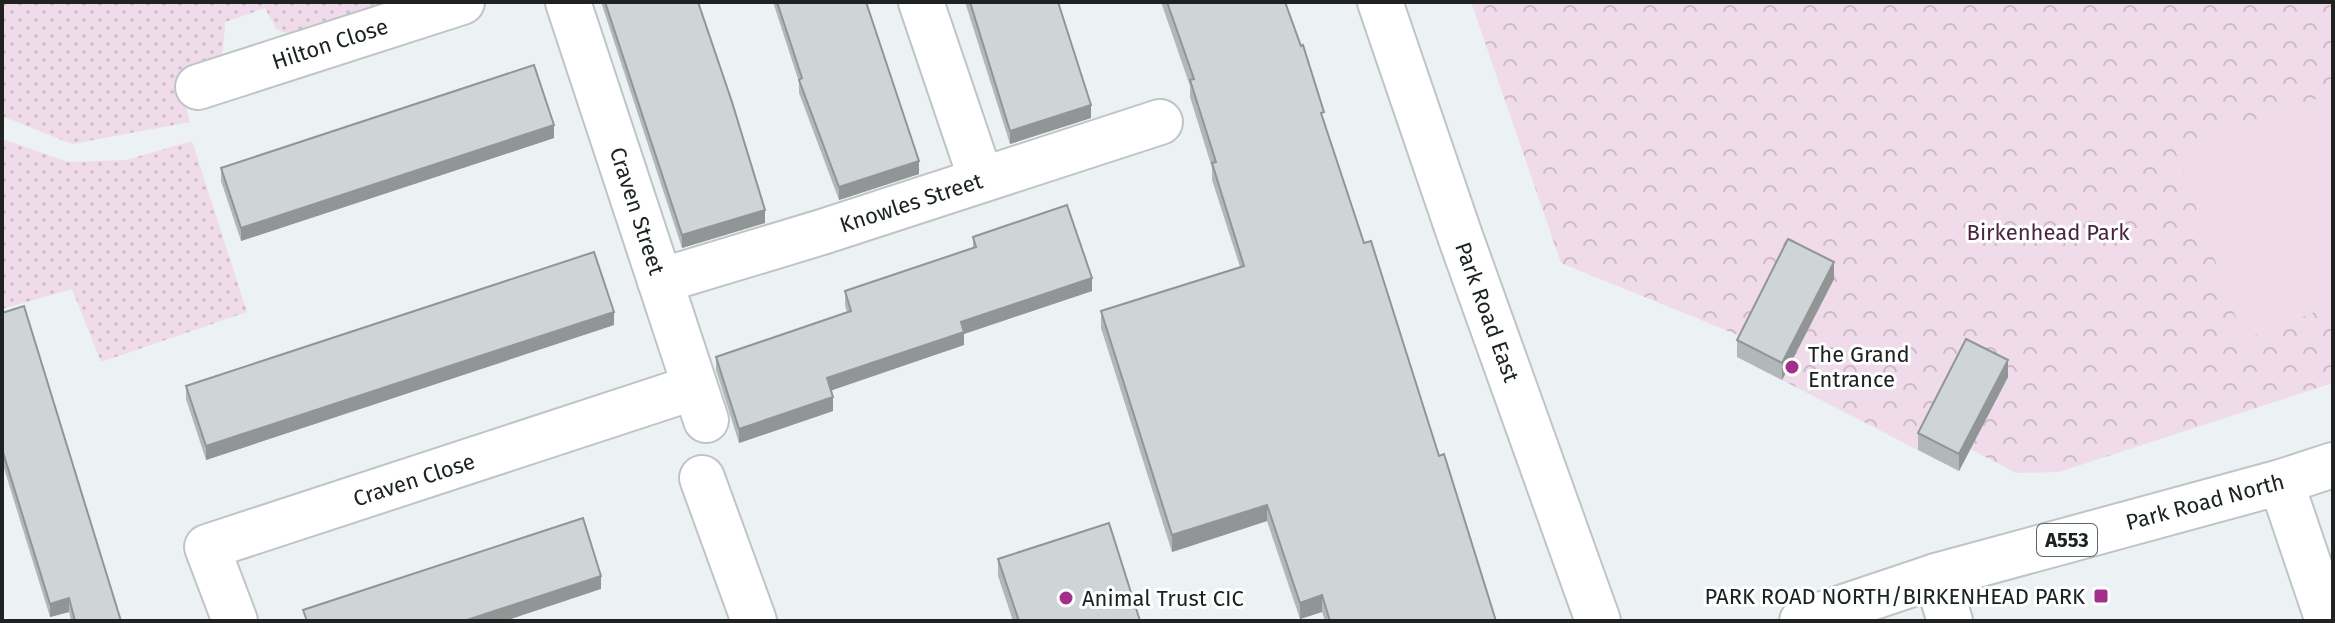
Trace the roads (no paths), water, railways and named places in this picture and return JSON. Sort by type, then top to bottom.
[{"type":"street","name":"Hilton Close","points":[[198,87],[462,2]]},
{"type":"street","name":"Craven Street","points":[[568,2],[700,404]]},
{"type":"street","points":[[921,2],[981,179]]},
{"type":"street","name":"Park Road East","points":[[1380,2],[1598,621]]},
{"type":"street","name":"Knowles Street","points":[[660,281],[1160,122]]},
{"type":"street","name":"Craven Close","points":[[235,621],[207,547],[700,404]]},
{"type":"street","name":"Park Road North","points":[[1802,621],[1936,576],[2333,465]]},
{"type":"street","points":[[702,478],[754,621]]},
{"type":"street","points":[[2281,482],[2328,621]]},
{"type":"street","points":[[1936,576],[1950,621]]},
{"type":"place","name":"The Grand Entrance","points":[[1792,367]]},
{"type":"place","name":"PARK ROAD NORTH/BIRKENHEAD PARK","points":[[2101,596]]},
{"type":"place","name":"Animal Trust CIC","points":[[1066,598]]},
{"type":"park label","name":"Birkenhead Park","points":[[2048,232]]}]
